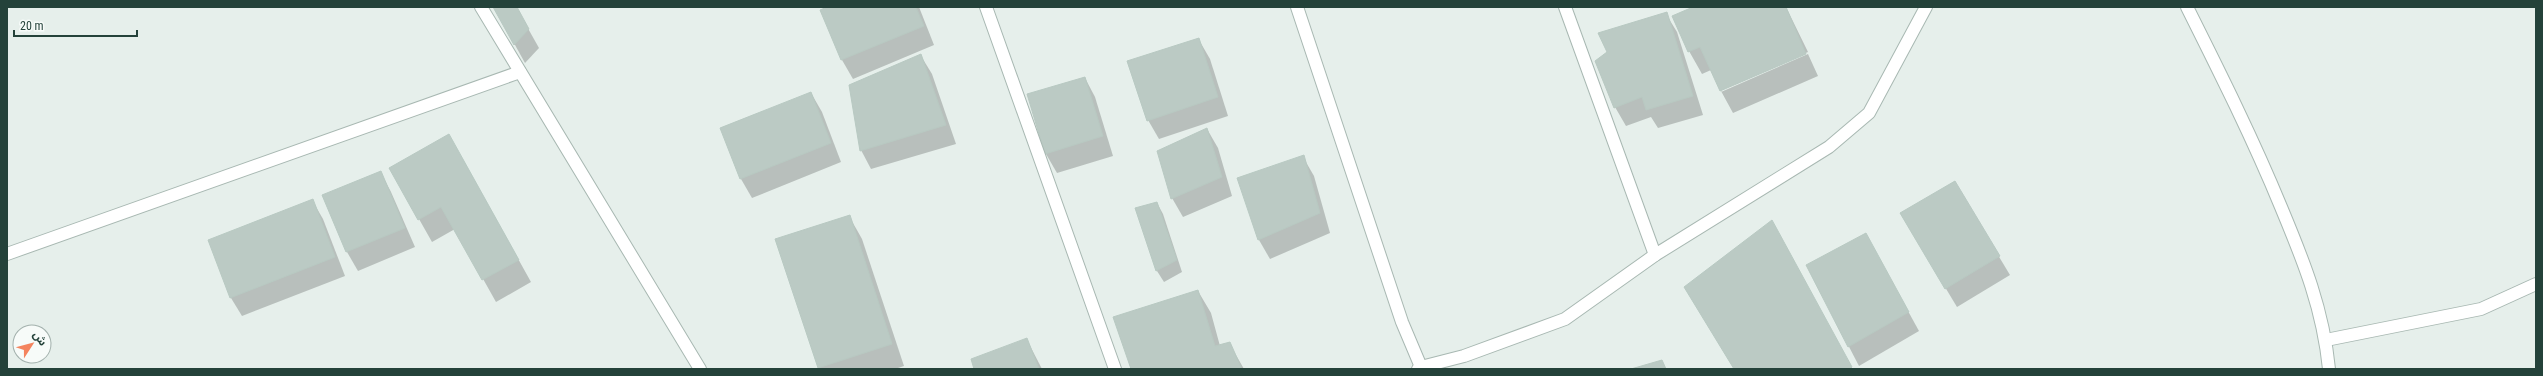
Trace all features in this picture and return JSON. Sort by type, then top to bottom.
[{"type":"street","points":[[481,7],[700,369]]},
{"type":"street","points":[[986,7],[1115,369]]},
{"type":"street","points":[[1297,7],[1402,322],[1419,368],[1464,356],[1565,319],[1655,255],[1829,147],[1869,113],[1926,7]]},
{"type":"street","points":[[1565,7],[1655,255]]},
{"type":"street","points":[[2187,7],[2258,151],[2310,277],[2326,340],[2329,369]]},
{"type":"street","points":[[7,254],[520,72]]},
{"type":"street","points":[[2326,340],[2481,309],[2536,284]]},
{"type":"building","points":[[493,7],[517,7],[529,29],[514,45]]},
{"type":"building","points":[[827,7],[916,7],[924,26],[841,60],[820,10]]},
{"type":"building","points":[[1693,7],[1786,7],[1806,54],[1720,91],[1700,47],[1688,52],[1672,16]]},
{"type":"building","points":[[1667,12],[1693,96],[1646,110],[1642,97],[1614,108],[1595,61],[1607,52],[1598,33]]},
{"type":"building","points":[[1199,38],[1218,97],[1147,121],[1127,61]]},
{"type":"building","points":[[921,54],[946,125],[860,151],[849,85]]},
{"type":"building","points":[[1085,77],[1103,136],[1045,154],[1027,94]]},
{"type":"building","points":[[811,92],[831,143],[740,179],[720,128]]},
{"type":"building","points":[[1207,128],[1222,177],[1171,199],[1157,151]]},
{"type":"building","points":[[449,134],[519,260],[482,280],[441,207],[418,220],[389,168]]},
{"type":"building","points":[[1304,155],[1320,213],[1258,240],[1237,178]]},
{"type":"building","points":[[381,171],[405,228],[346,252],[322,195]]},
{"type":"building","points":[[1955,181],[2000,256],[1945,289],[1900,213]]},
{"type":"building","points":[[313,199],[335,257],[230,298],[208,240]]},
{"type":"building","points":[[1157,202],[1177,260],[1156,271],[1135,208]]},
{"type":"building","points":[[850,215],[892,344],[818,368],[775,239]]},
{"type":"building","points":[[1772,220],[1852,367],[1850,369],[1734,369],[1684,287]]},
{"type":"building","points":[[1866,233],[1909,312],[1848,347],[1806,265]]},
{"type":"building","points":[[1198,290],[1215,346],[1230,342],[1241,367],[1240,369],[1131,369],[1113,317]]},
{"type":"building","points":[[1027,338],[1039,369],[974,369],[971,359]]},
{"type":"building","points":[[1662,360],[1666,369],[1631,369]]}]
